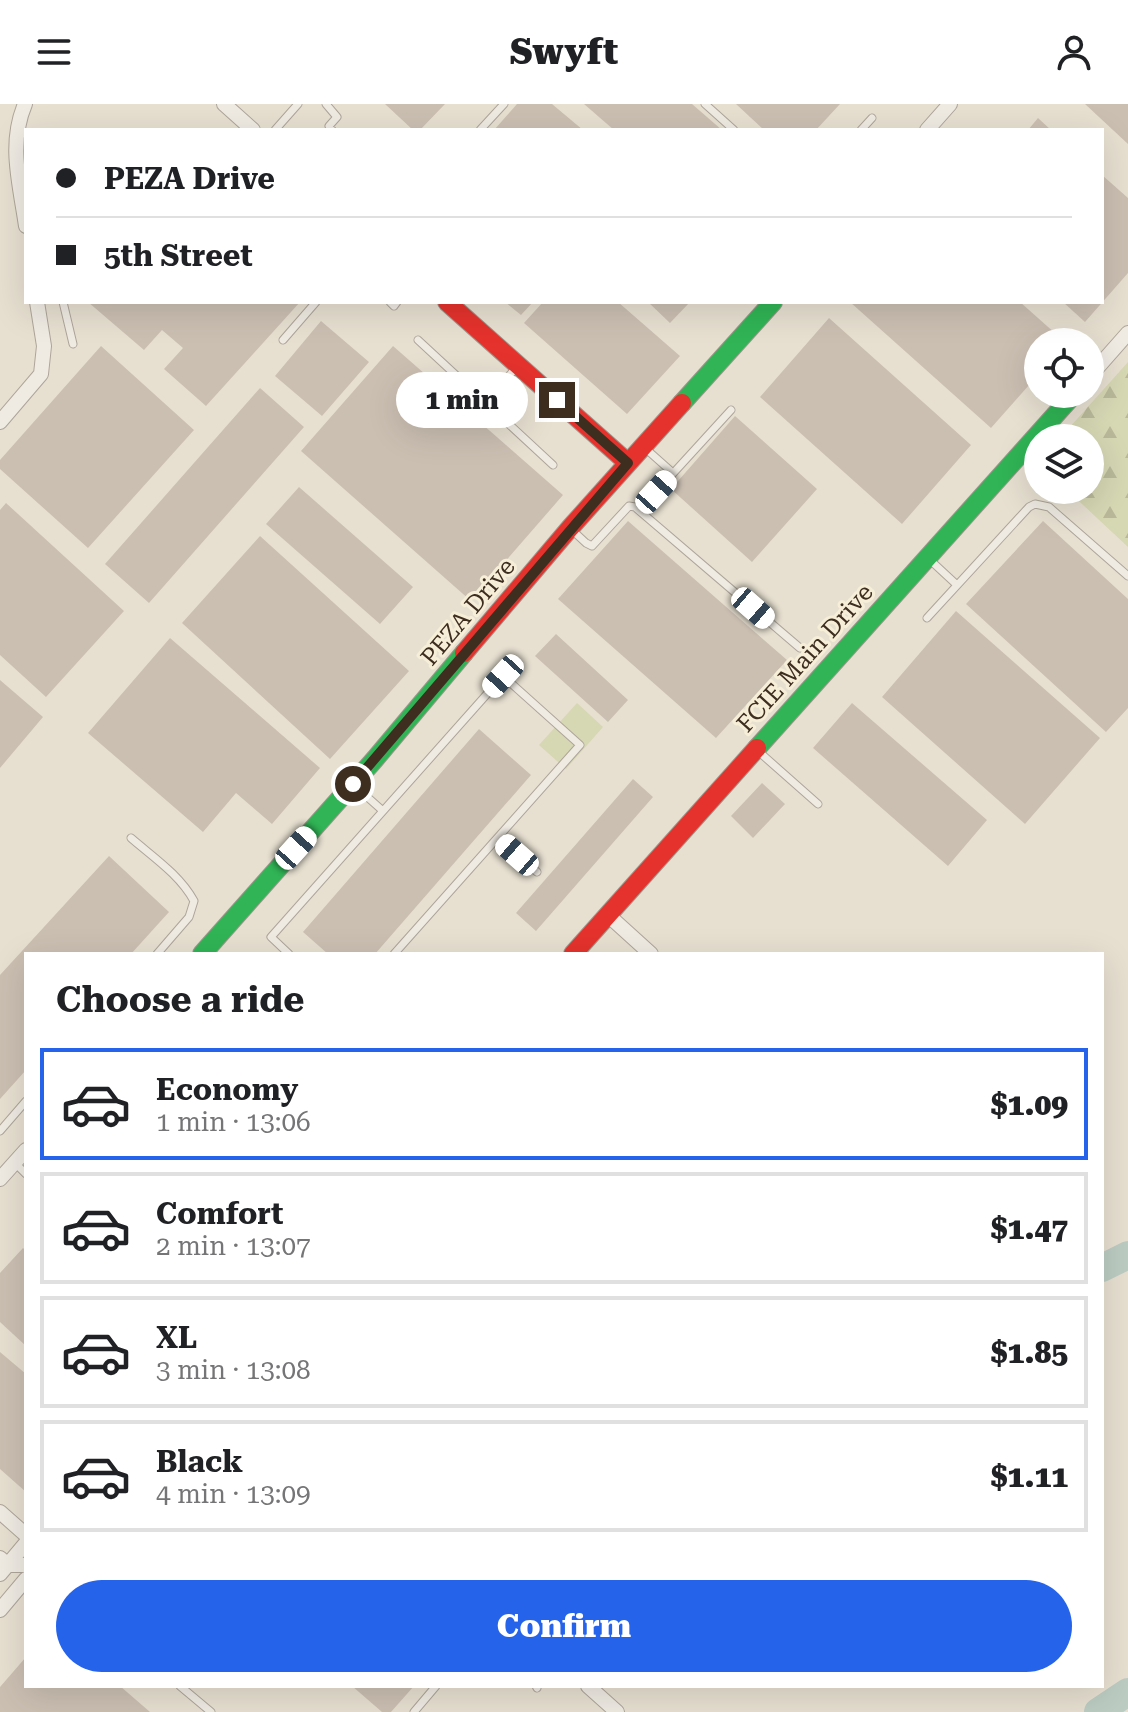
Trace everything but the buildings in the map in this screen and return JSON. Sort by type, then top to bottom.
[{"type":"street","points":[[24,212],[15,149],[17,123],[25,104]]},
{"type":"street","points":[[224,104],[251,128]]},
{"type":"street","points":[[929,128],[950,104]]},
{"type":"street","points":[[0,422],[41,374],[44,346],[37,304]]},
{"type":"street","points":[[449,304],[628,463]]},
{"type":"street","name":"PEZA Drive","points":[[204,952],[353,784],[570,528],[771,304]]},
{"type":"street","points":[[1104,360],[1128,333]]},
{"type":"street","name":"FCIE Main Drive","points":[[575,952],[1061,408]]},
{"type":"street","points":[[608,915],[649,952]]},
{"type":"street","points":[[9,1171],[24,1152]]},
{"type":"street","points":[[0,1512],[24,1533]]},
{"type":"street","points":[[3,1566],[24,1545]]},
{"type":"street","points":[[3,1566],[24,1565]]},
{"type":"street","points":[[0,1610],[24,1581]]},
{"type":"street","points":[[590,1688],[617,1712]]},
{"type":"lane","points":[[277,128],[298,104]]},
{"type":"lane","points":[[326,104],[337,117],[330,128]]},
{"type":"lane","points":[[482,128],[504,104]]},
{"type":"lane","points":[[705,104],[732,128]]},
{"type":"lane","points":[[863,128],[872,118]]},
{"type":"lane","points":[[63,304],[73,344]]},
{"type":"lane","points":[[283,340],[314,304]]},
{"type":"lane","points":[[418,340],[553,465]]},
{"type":"lane","points":[[485,402],[518,366]]},
{"type":"lane","points":[[656,492],[731,410]]},
{"type":"lane","points":[[644,446],[673,473]]},
{"type":"lane","points":[[927,618],[1035,504],[1049,507],[1128,576]]},
{"type":"lane","points":[[570,528],[592,546],[629,506],[635,507],[800,648]]},
{"type":"lane","points":[[927,558],[957,585]]},
{"type":"lane","points":[[287,952],[271,937],[503,676],[580,745],[396,952]]},
{"type":"lane","points":[[756,749],[818,804]]},
{"type":"lane","points":[[353,784],[383,811]]},
{"type":"lane","points":[[131,838],[180,881],[194,901],[189,917],[159,952]]},
{"type":"lane","points":[[498,838],[537,872]]},
{"type":"lane","points":[[0,1131],[24,1103]]},
{"type":"lane","points":[[182,1688],[211,1712]]},
{"type":"lane","points":[[414,1712],[434,1688]]},
{"type":"green space","points":[[1128,362],[1128,547],[1082,504],[1104,504],[1104,424],[1073,424],[1087,408],[1104,408],[1104,389]]},
{"type":"green space","points":[[577,703],[603,727],[566,769],[539,745]]},
{"type":"waterway","points":[[1104,1267],[1128,1255]]},
{"type":"waterway","points":[[1098,1712],[1128,1692]]},
{"type":"traffic: fast","points":[[682,403],[771,304]]},
{"type":"traffic: fast","points":[[757,748],[1061,408]]},
{"type":"traffic: fast","points":[[204,952],[375,759],[464,653]]},
{"type":"traffic: jam","points":[[449,304],[628,463]]},
{"type":"traffic: jam","points":[[464,653],[682,403]]},
{"type":"traffic: jam","points":[[575,952],[757,748]]},
{"type":"route","points":[[353,784],[628,463],[557,400]]}]
